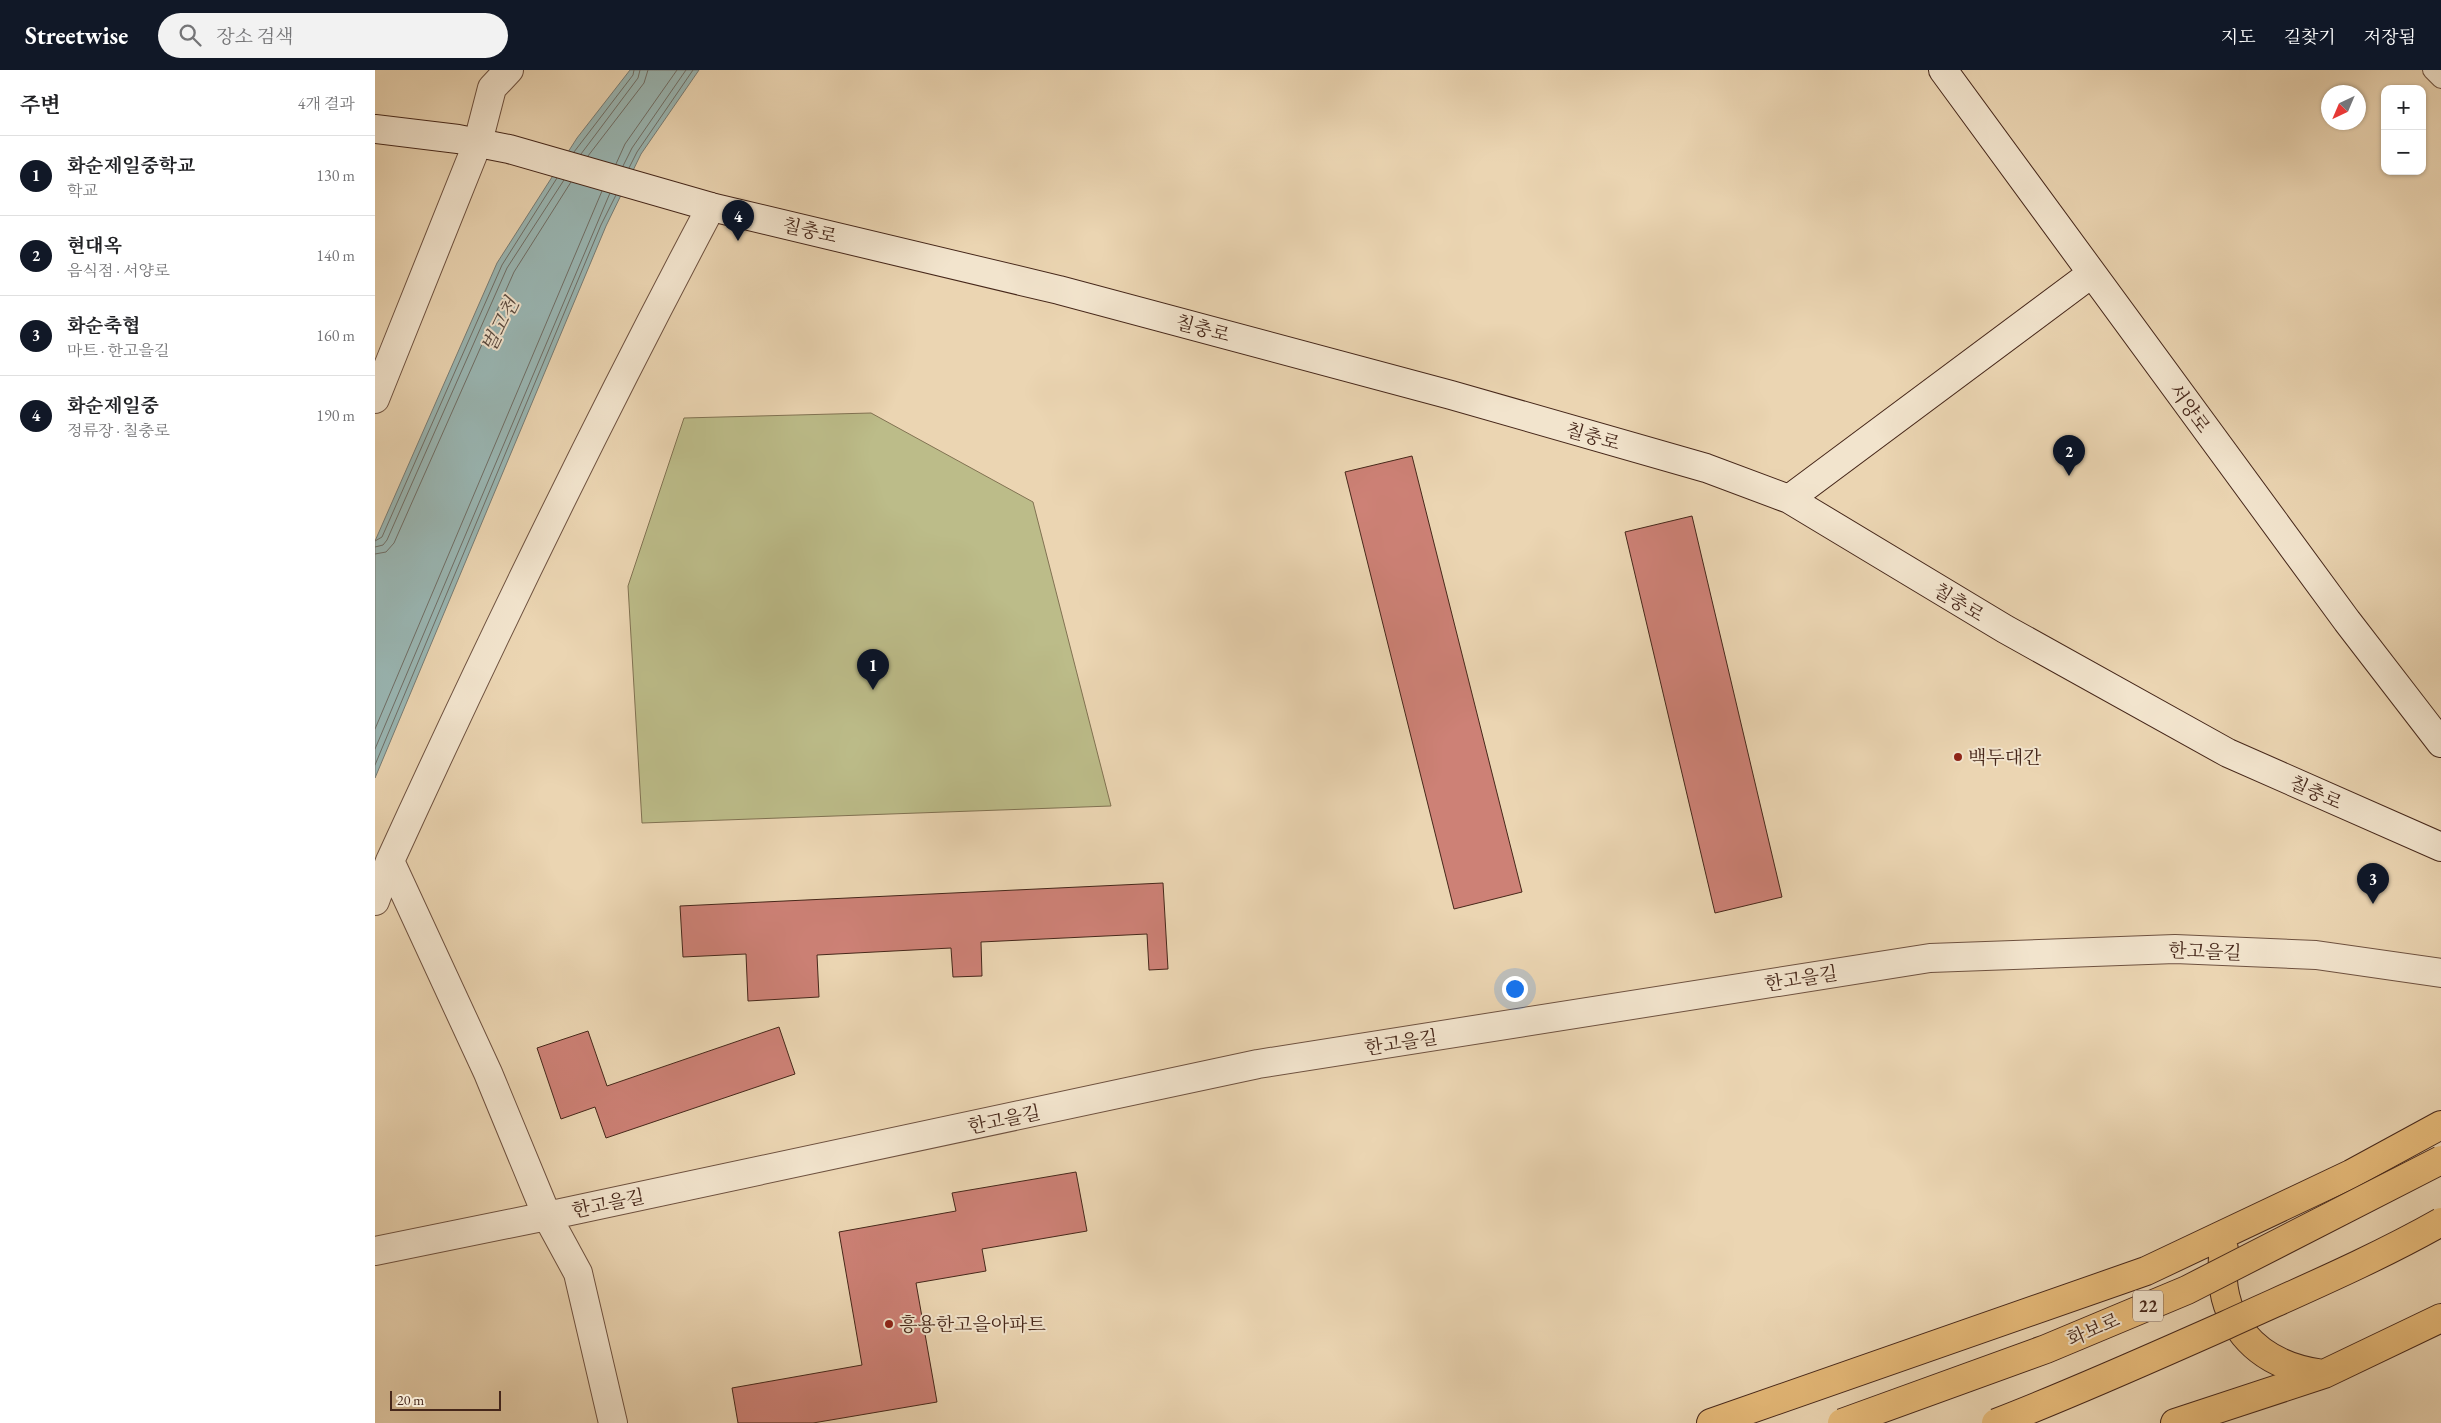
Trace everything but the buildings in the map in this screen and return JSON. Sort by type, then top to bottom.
[{"type":"highway","points":[[2417,1140],[2441,1103]]},
{"type":"highway","points":[[1711,1423],[2145,1271],[2351,1174],[2417,1140],[2441,1125]]},
{"type":"highway","name":"화보로","points":[[1842,1423],[2046,1349],[2187,1290],[2441,1160]]},
{"type":"highway","points":[[2351,1174],[2397,1164],[2435,1173],[2441,1179]]},
{"type":"highway","points":[[1996,1423],[2058,1399],[2255,1312],[2406,1242],[2441,1222]]},
{"type":"highway","points":[[2227,1233],[2223,1251],[2225,1294],[2240,1330],[2266,1356],[2300,1371],[2324,1374]]},
{"type":"highway","points":[[2175,1423],[2324,1374],[2441,1318]]},
{"type":"street","points":[[375,399],[478,142],[492,88],[509,70]]},
{"type":"street","name":"서양로","points":[[1943,70],[2341,613],[2441,743]]},
{"type":"street","points":[[375,129],[478,142]]},
{"type":"street","name":"칠충로","points":[[478,142],[509,149],[711,207],[1059,290],[1451,395],[1706,468],[1789,499],[2005,629],[2228,753],[2441,847]]},
{"type":"street","points":[[375,900],[390,861],[511,600],[639,344],[711,207]]},
{"type":"street","points":[[1789,499],[2091,274]]},
{"type":"street","points":[[390,861],[488,1073],[547,1216],[578,1273],[613,1423]]},
{"type":"street","name":"한고을길","points":[[375,1251],[1258,1064],[1930,958],[2175,949],[2316,955],[2441,973]]},
{"type":"lane","points":[[2432,70],[2441,79]]},
{"type":"green space","points":[[871,413],[1033,502],[1111,806],[642,823],[628,586],[684,418]]},
{"type":"water","name":"벌고천","points":[[630,70],[699,70],[641,154],[606,226],[375,778],[375,541],[497,263],[577,138]]},
{"type":"place","name":"화순제일중","points":[[738,241]]},
{"type":"place","name":"현대옥","points":[[2069,476]]},
{"type":"place","name":"화순제일중학교","points":[[873,690]]},
{"type":"place","name":"백두대간","points":[[1958,757]]},
{"type":"place","name":"화순축협","points":[[2373,904]]},
{"type":"place","name":"흥용한고을아파트","points":[[889,1324]]}]
